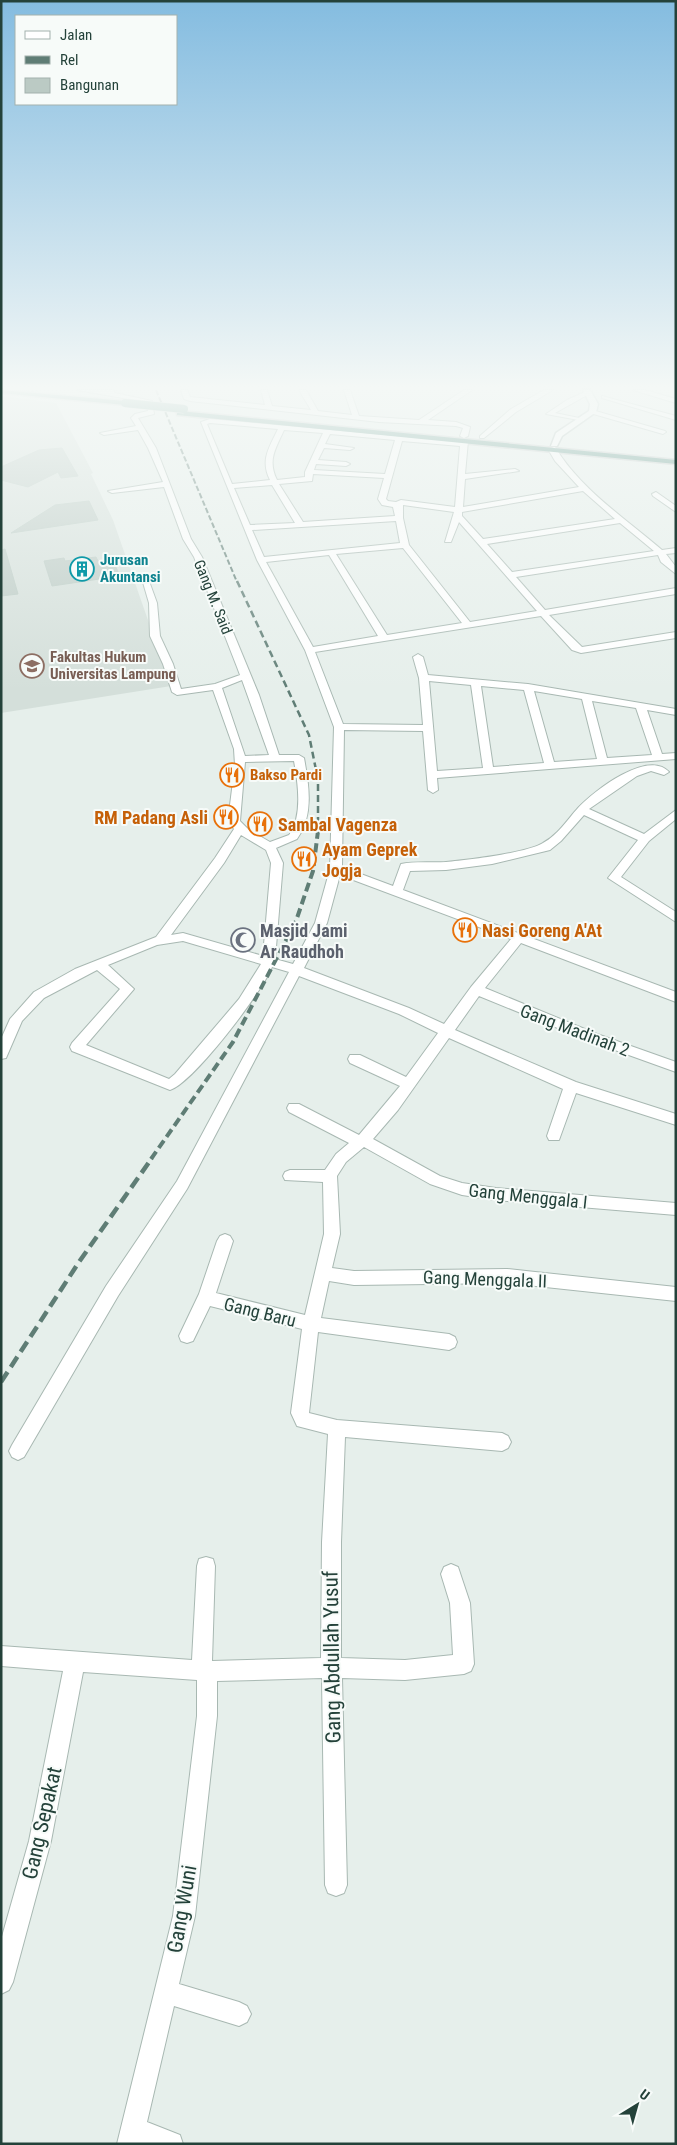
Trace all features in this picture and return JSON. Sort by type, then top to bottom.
[{"type":"street","points":[[112,491],[119,490]]},
{"type":"street","name":"Gang M. Said","points":[[169,490],[187,539],[198,557],[254,695],[275,758]]},
{"type":"street","points":[[18,1451],[112,1291],[182,1184],[321,922],[336,869],[339,728],[310,650],[261,560],[232,490]]},
{"type":"street","points":[[279,490],[296,515],[299,523]]},
{"type":"street","points":[[385,490],[383,502],[397,505],[401,502],[458,513],[574,490]]},
{"type":"street","points":[[448,540],[458,513],[459,490]]},
{"type":"street","points":[[588,490],[662,553],[664,560],[676,572]]},
{"type":"street","points":[[656,494],[676,510]]},
{"type":"street","points":[[397,505],[405,546],[468,624]]},
{"type":"street","points":[[458,513],[481,542],[575,648],[581,650],[676,635]]},
{"type":"street","points":[[248,528],[299,523],[399,518]]},
{"type":"street","points":[[481,542],[624,520]]},
{"type":"street","points":[[261,560],[405,546]]},
{"type":"street","points":[[511,575],[676,550]]},
{"type":"street","points":[[331,552],[384,638]]},
{"type":"street","points":[[145,581],[153,602],[155,636],[168,664],[177,692],[217,687],[245,676]]},
{"type":"street","points":[[310,650],[676,590]]},
{"type":"street","points":[[418,657],[424,678],[433,790]]},
{"type":"street","points":[[424,678],[475,681],[528,688],[676,712]]},
{"type":"street","points":[[475,681],[489,772]]},
{"type":"street","points":[[98,964],[128,989],[76,1047],[170,1085],[180,1078],[240,1004],[260,977],[269,960],[277,863],[271,846],[239,829],[234,821],[240,759],[239,749],[217,687]]},
{"type":"street","points":[[528,688],[550,767]]},
{"type":"street","points":[[586,696],[603,761]]},
{"type":"street","points":[[640,705],[658,758]]},
{"type":"street","points":[[339,728],[427,728]]},
{"type":"street","points":[[431,775],[676,756]]},
{"type":"street","points":[[240,759],[299,758],[303,790],[300,823],[292,837],[271,846]]},
{"type":"street","points":[[397,891],[405,867],[446,866],[492,860],[546,846],[557,839],[582,810],[603,792],[644,769],[653,768],[664,772]]},
{"type":"street","points":[[582,810],[645,839]]},
{"type":"street","points":[[676,813],[645,839],[614,878],[636,890],[676,918]]},
{"type":"street","points":[[160,940],[220,860],[239,829]]},
{"type":"street","points":[[336,869],[675,996]]},
{"type":"street","points":[[1,1054],[17,1020],[31,1002],[51,987],[98,964],[160,940],[174,937],[192,938],[296,968],[404,1012],[571,1086],[676,1120]]},
{"type":"street","points":[[502,1442],[337,1428],[307,1422],[301,1416],[311,1324],[332,1234],[330,1176],[332,1168],[361,1141],[393,1106],[476,990],[519,938]]},
{"type":"street","name":"Gang Madinah 2","points":[[476,990],[592,1037],[676,1067]]},
{"type":"street","points":[[355,1060],[409,1084]]},
{"type":"street","points":[[554,1136],[571,1086]]},
{"type":"street","name":"Gang Menggala I","points":[[294,1108],[435,1180],[462,1189],[496,1194],[676,1209]]},
{"type":"street","points":[[290,1176],[330,1176]]},
{"type":"street","name":"Gang Baru","points":[[225,1241],[207,1295],[219,1302],[311,1324],[449,1342]]},
{"type":"street","name":"Gang Menggala II","points":[[323,1273],[354,1278],[507,1276],[676,1294]]},
{"type":"street","points":[[187,1336],[207,1295]]},
{"type":"street","name":"Gang Abdullah Yusuf","points":[[336,1885],[331,1668],[331,1514],[337,1428]]},
{"type":"street","name":"Gang Wuni","points":[[131,2136],[184,1916],[207,1716],[204,1670],[206,1566]]},
{"type":"street","points":[[1,1656],[204,1670],[331,1668],[405,1670],[464,1664],[460,1603],[450,1574]]},
{"type":"street","name":"Gang Sepakat","points":[[1,1982],[40,1841],[75,1662]]},
{"type":"street","points":[[166,1992],[239,2014]]},
{"type":"street","points":[[131,2136],[171,2144]]},
{"type":"shaded area","points":[[1,490],[99,490],[113,520],[171,686],[1,713]]},
{"type":"building","points":[[89,501],[98,520],[11,533],[55,505]]},
{"type":"building","points":[[5,549],[18,594],[1,596],[1,550]]},
{"type":"building","name":"Jurusan Akuntansi","points":[[96,557],[98,561],[112,559],[120,576],[52,586],[44,561],[64,558],[65,561]]},
{"type":"railway","points":[[198,490],[237,582]]},
{"type":"railway","points":[[237,581],[309,735],[318,780],[318,831]]},
{"type":"railway","points":[[151,1159],[233,1042],[296,921],[313,871],[318,831]]},
{"type":"railway","points":[[1,1382],[79,1262],[152,1158]]},
{"type":"place","name":"Jurusan Akuntansi","points":[[82,569]]},
{"type":"place","name":"Fakultas Hukum Universitas Lampung","points":[[32,666]]},
{"type":"place","name":"Bakso Pardi","points":[[232,775]]},
{"type":"place","name":"RM Padang Asli","points":[[226,817]]},
{"type":"place","name":"Sambal Vagenza","points":[[260,824]]},
{"type":"place","name":"Ayam Geprek Jogja","points":[[304,859]]},
{"type":"place","name":"Nasi Goreng A'At","points":[[465,930]]},
{"type":"place","name":"Masjid Jami Ar Raudhoh","points":[[243,940]]}]
